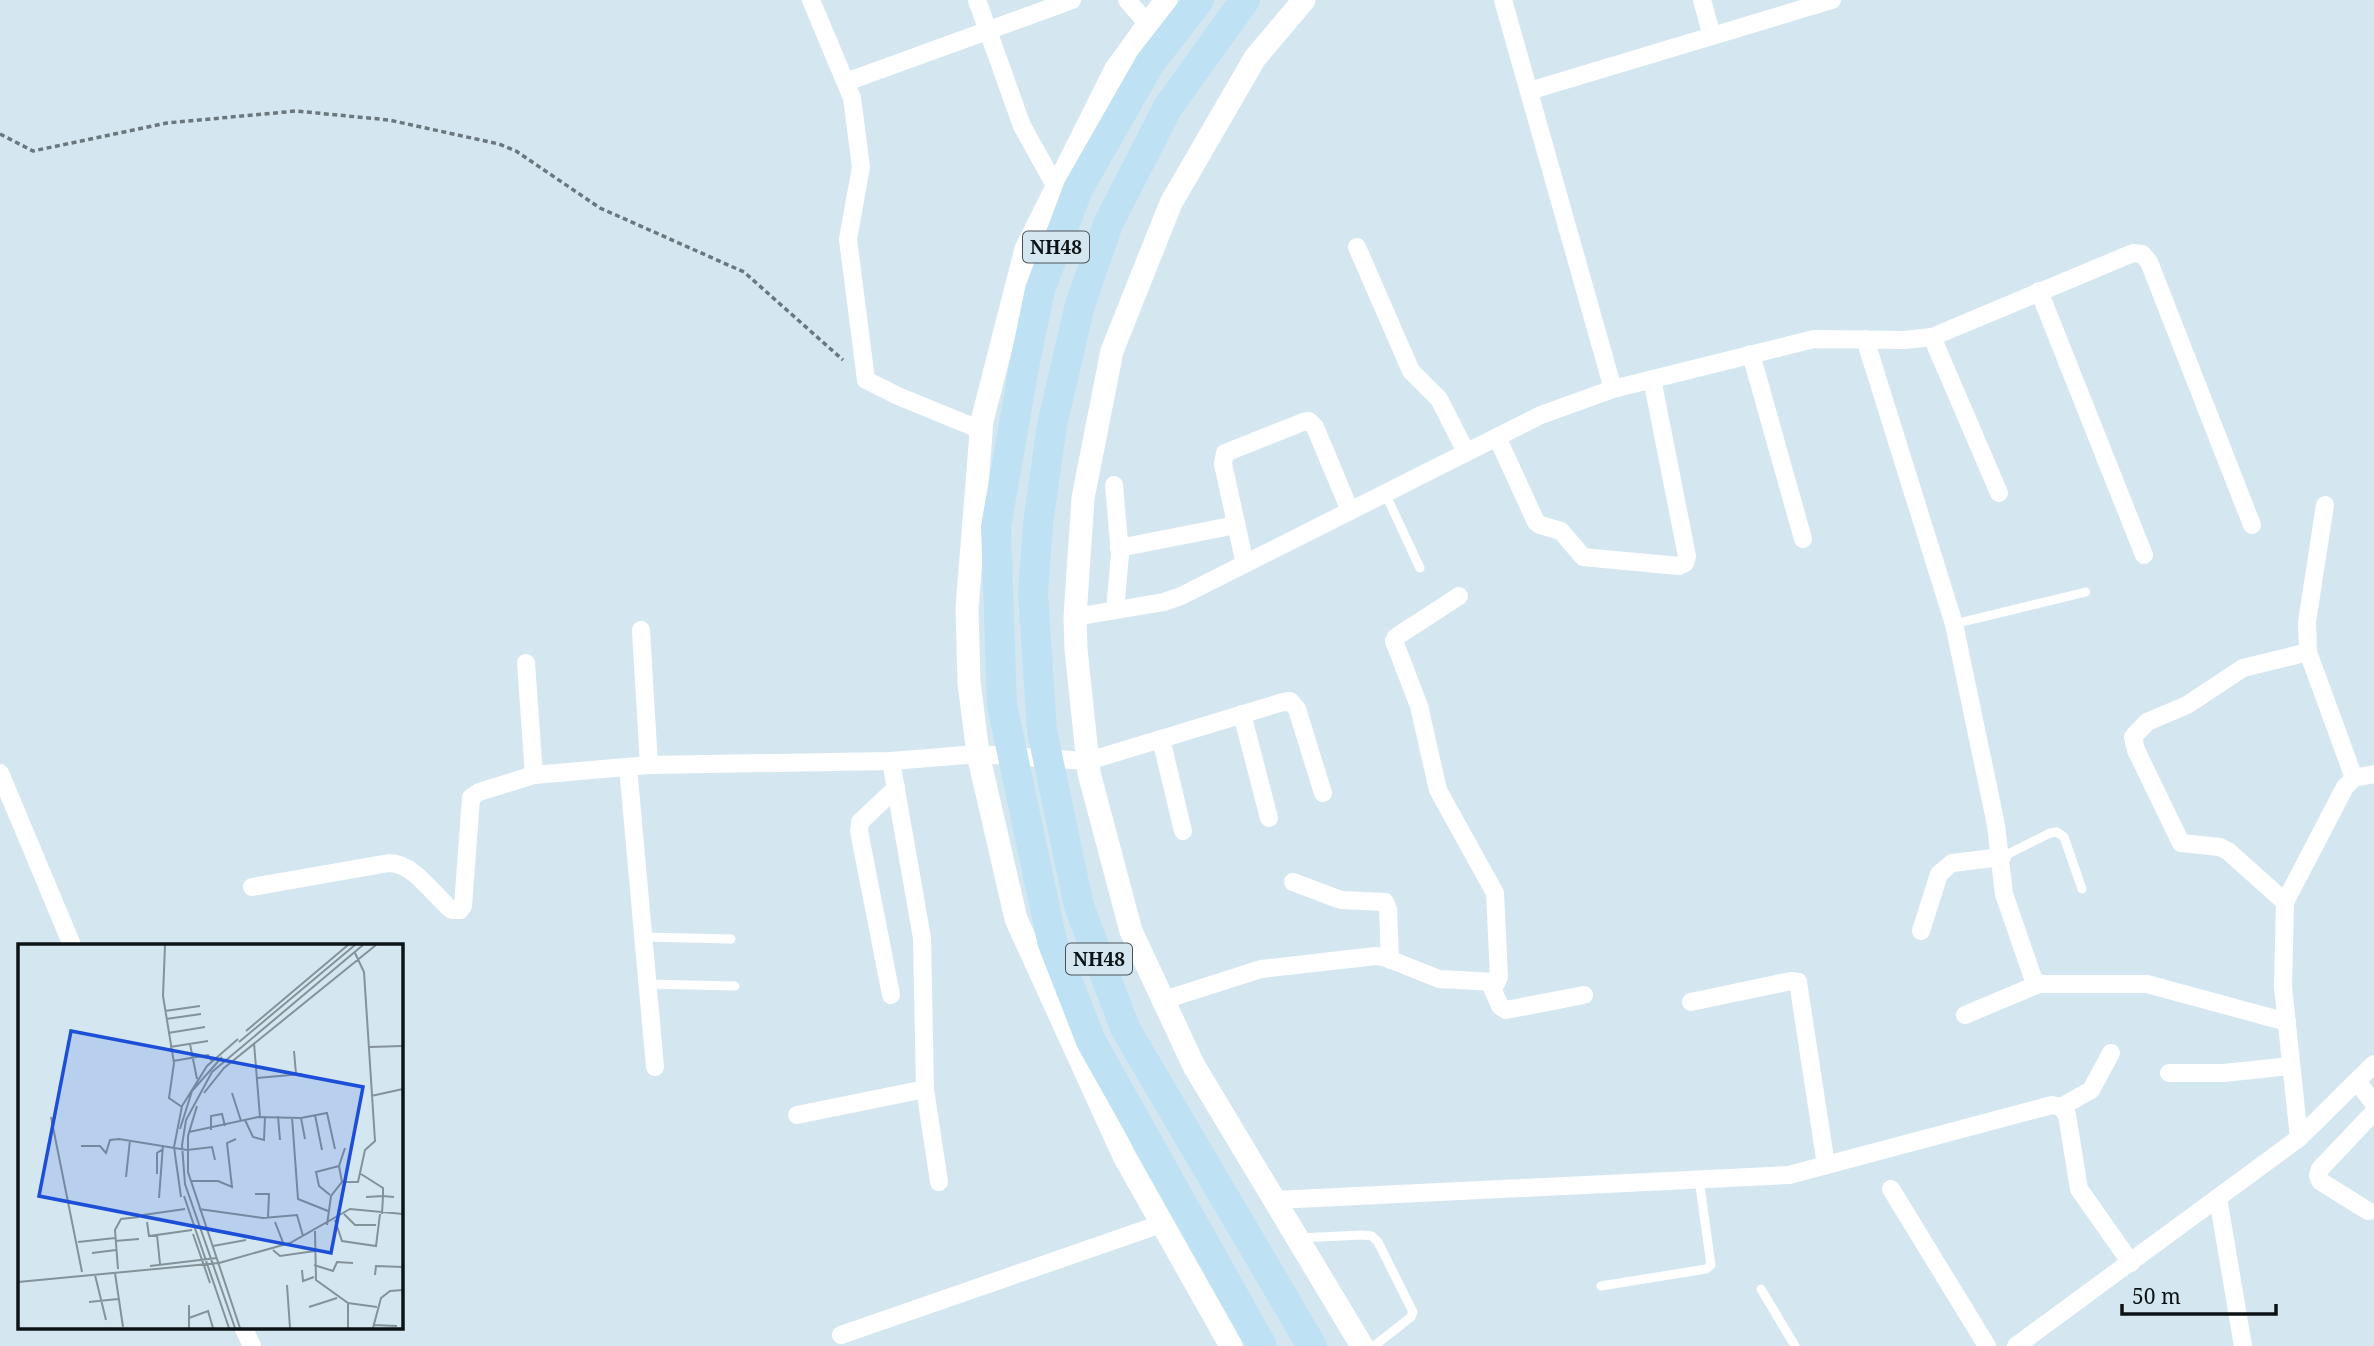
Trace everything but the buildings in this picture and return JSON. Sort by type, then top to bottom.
[{"type":"highway","name":"NH48","points":[[1199,0],[1150,63],[1078,189],[1040,290],[996,527],[1002,705],[1052,941],[1091,1041],[1262,1346]]},
{"type":"highway","name":"NH48","points":[[1245,0],[1168,107],[1108,224],[1080,305],[1052,425],[1038,524],[1034,593],[1042,731],[1079,906],[1125,1028],[1312,1346]]},
{"type":"street","points":[[811,0],[852,98],[862,167],[848,239],[866,380],[981,430]]},
{"type":"street","points":[[977,0],[1022,126],[1056,187]]},
{"type":"street","points":[[846,82],[1072,0]]},
{"type":"street","points":[[1127,0],[1147,23]]},
{"type":"street","points":[[1166,0],[1115,69],[1026,249],[981,430],[967,608],[969,682],[977,746],[1016,919],[1124,1156],[1231,1346]]},
{"type":"street","points":[[1304,0],[1255,58],[1171,203],[1112,351],[1083,498],[1075,617],[1077,681],[1089,773],[1131,931],[1194,1066],[1362,1346]]},
{"type":"street","points":[[1503,0],[1612,389]]},
{"type":"street","points":[[1702,0],[1712,36]]},
{"type":"street","points":[[1529,92],[1830,0]]},
{"type":"street","points":[[1357,247],[1411,371],[1439,399],[1466,452]]},
{"type":"street","points":[[1075,617],[1164,602],[1181,596],[1541,415],[1612,389],[1814,339],[1905,341],[1932,337],[2133,253],[2142,254],[2149,261],[2252,526]]},
{"type":"street","points":[[2039,291],[2144,555]]},
{"type":"street","points":[[1932,337],[1999,493]]},
{"type":"street","points":[[1866,339],[1954,624],[1996,825],[2007,904],[2033,978],[2039,984]]},
{"type":"street","points":[[1751,354],[1802,539]]},
{"type":"street","points":[[1497,437],[1536,522],[1562,531],[1583,557],[1679,566],[1685,564],[1687,556],[1652,379]]},
{"type":"street","points":[[1245,564],[1223,464],[1225,453],[1303,422],[1310,422],[1315,427],[1350,511]]},
{"type":"street","points":[[1114,485],[1119,548],[1115,610]]},
{"type":"street","points":[[2325,505],[2307,622],[2308,652],[2354,778]]},
{"type":"street","points":[[1119,548],[1236,525]]},
{"type":"street","points":[[1164,1000],[1270,968],[1376,956],[1439,979],[1497,982],[1499,977],[1495,893],[1438,790],[1419,706],[1394,642],[1396,637],[1459,596]]},
{"type":"street","points":[[641,630],[649,765]]},
{"type":"street","points":[[2285,902],[2228,850],[2181,843],[2136,750],[2133,737],[2147,722],[2187,705],[2243,668],[2308,652]]},
{"type":"street","points":[[526,663],[534,775]]},
{"type":"street","points":[[252,887],[399,863],[408,868],[452,910],[460,910],[463,906],[471,798],[479,792],[534,775],[649,765],[891,761],[977,746],[1087,753],[1161,738],[1283,702],[1295,704],[1323,793]]},
{"type":"street","points":[[1241,714],[1269,818]]},
{"type":"street","points":[[1161,738],[1183,831]]},
{"type":"street","points":[[891,761],[922,938],[925,1088],[939,1182]]},
{"type":"street","points":[[628,766],[655,1067]]},
{"type":"street","points":[[0,773],[72,944]]},
{"type":"street","points":[[2298,1138],[2283,987],[2285,902],[2345,787],[2354,778],[2374,774]]},
{"type":"street","points":[[891,995],[859,831],[864,817],[896,788]]},
{"type":"street","points":[[1921,931],[1939,874],[1952,863],[2002,857]]},
{"type":"street","points":[[1293,882],[1341,900],[1385,902],[1388,909],[1390,960]]},
{"type":"street","points":[[1691,1002],[1791,981],[1798,982],[1826,1165]]},
{"type":"street","points":[[1490,983],[1500,1006],[1506,1010],[1584,995]]},
{"type":"street","points":[[1965,1016],[2039,984],[2147,984],[2287,1022]]},
{"type":"street","points":[[2061,1107],[2091,1090],[2111,1053]]},
{"type":"street","points":[[2016,1346],[2298,1138],[2374,1064]]},
{"type":"street","points":[[2169,1073],[2234,1072],[2291,1066]]},
{"type":"street","points":[[2357,1081],[2374,1104]]},
{"type":"street","points":[[797,1115],[925,1088]]},
{"type":"street","points":[[1276,1200],[1789,1175],[2052,1105],[2061,1107],[2067,1115],[2080,1189],[2131,1263]]},
{"type":"street","points":[[2368,1211],[2320,1181],[2318,1175],[2320,1169],[2374,1112]]},
{"type":"street","points":[[1891,1189],[1987,1346]]},
{"type":"street","points":[[2218,1198],[2243,1346]]},
{"type":"street","points":[[841,1335],[1161,1224]]},
{"type":"street","points":[[243,1328],[252,1346]]},
{"type":"lane","points":[[1385,493],[1420,568]]},
{"type":"lane","points":[[1954,624],[2086,592]]},
{"type":"lane","points":[[2002,857],[2057,832],[2064,836],[2082,889]]},
{"type":"lane","points":[[644,937],[730,939]]},
{"type":"lane","points":[[648,984],[735,986]]},
{"type":"lane","points":[[1601,1286],[1706,1269],[1711,1265],[1699,1179]]},
{"type":"lane","points":[[1298,1238],[1362,1235],[1372,1236],[1378,1242],[1413,1312],[1411,1317],[1374,1346]]},
{"type":"lane","points":[[1761,1289],[1795,1346]]},
{"type":"path","points":[[0,134],[33,151],[167,124],[296,111],[389,120],[499,144],[516,152],[600,208],[744,272],[866,380]]}]
